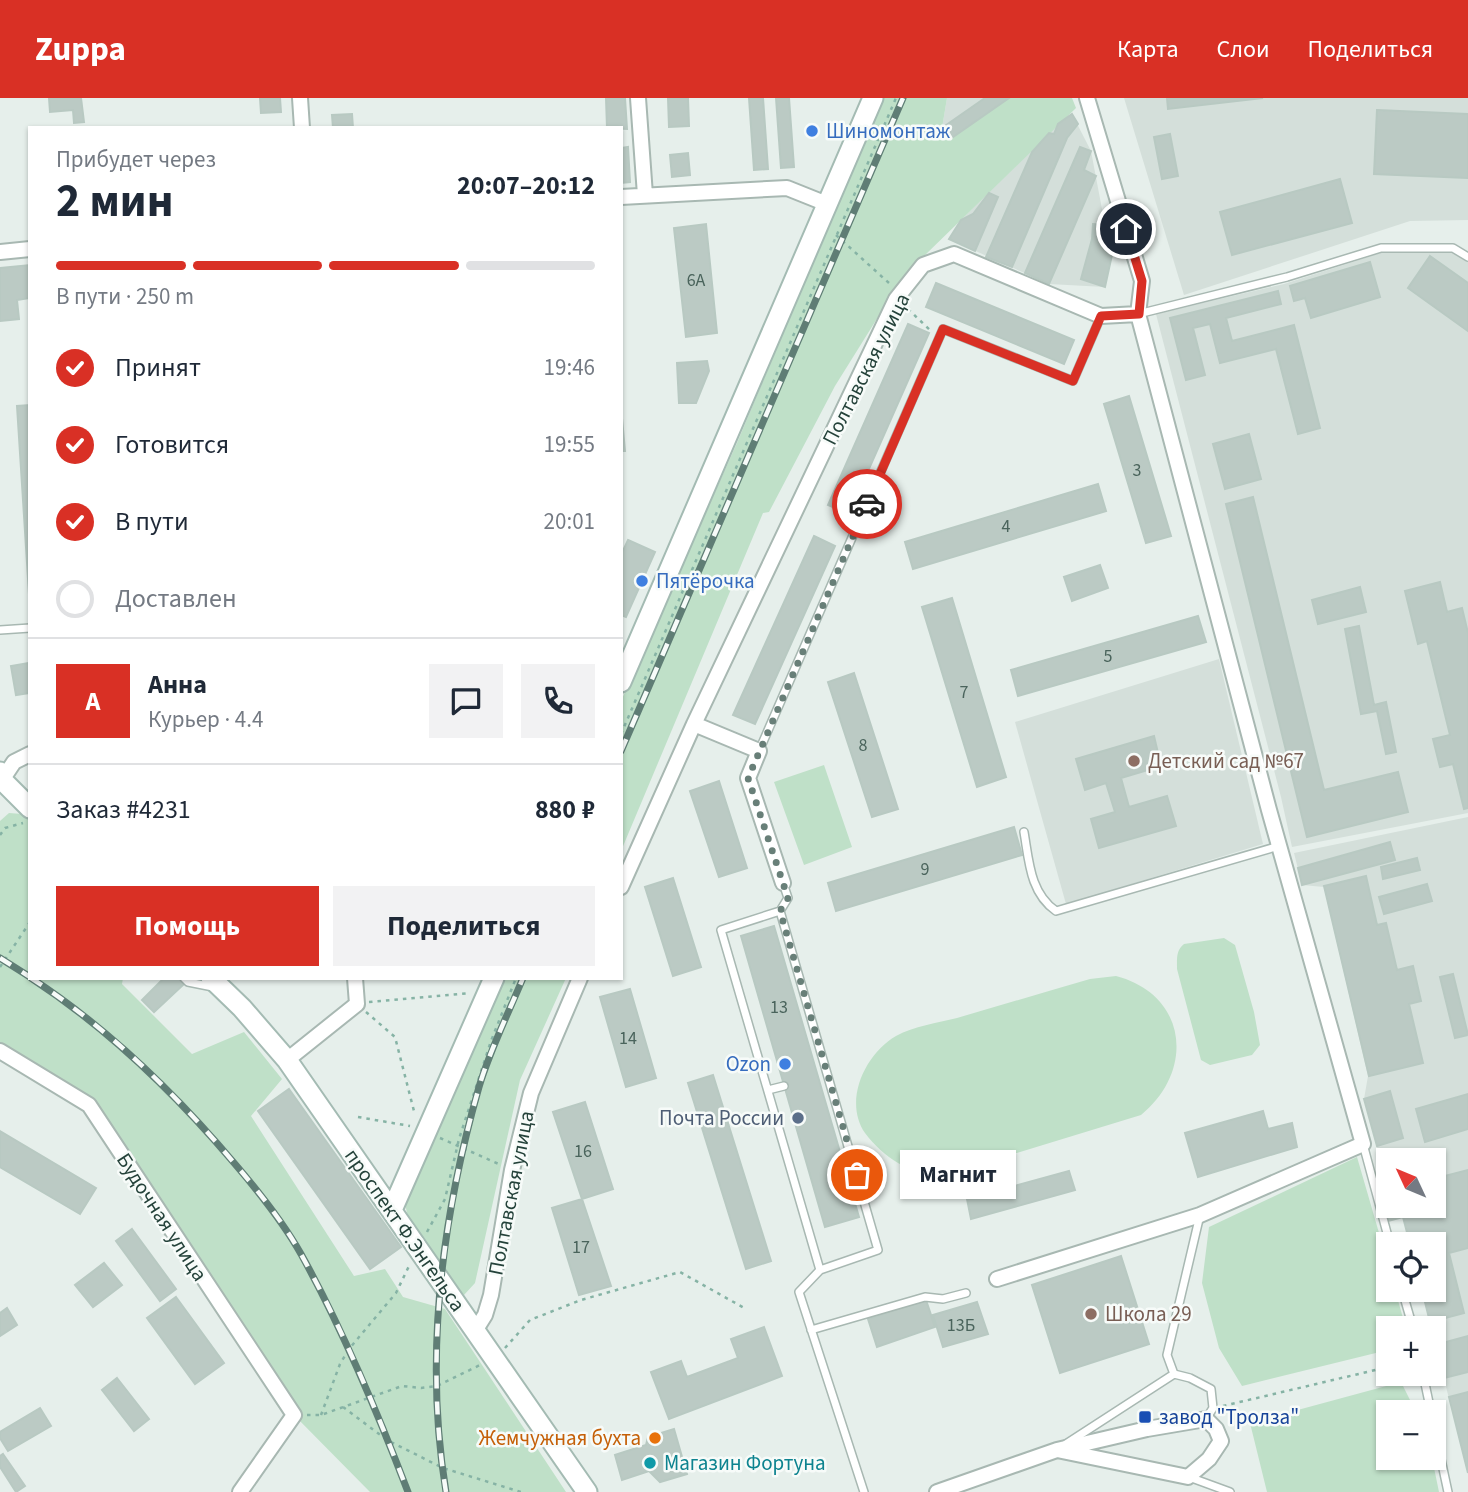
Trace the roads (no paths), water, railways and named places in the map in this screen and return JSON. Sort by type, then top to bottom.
[{"type":"street","points":[[300,98],[302,126]]},
{"type":"street","points":[[638,98],[645,195]]},
{"type":"street","points":[[623,677],[873,98]]},
{"type":"street","points":[[998,1279],[1200,1214],[1363,1144],[1279,846],[1139,314],[1142,281],[1087,98]]},
{"type":"street","points":[[623,197],[787,188],[824,212]]},
{"type":"street","points":[[0,252],[28,249]]},
{"type":"street","name":"Полтавская улица","points":[[623,883],[694,724],[901,294],[923,265],[954,254],[1101,316],[1139,314]]},
{"type":"street","points":[[694,724],[759,751],[748,778],[783,883]]},
{"type":"street","points":[[28,755],[14,762],[1,779],[28,806]]},
{"type":"street","points":[[288,1060],[357,1004],[355,980]]},
{"type":"street","name":"Полтавская улица","points":[[475,1331],[485,1315],[491,1295],[512,1170],[531,1093],[579,980]]},
{"type":"street","name":"проспект Ф.Энгельса","points":[[217,984],[288,1060],[587,1492]]},
{"type":"street","points":[[392,1210],[423,1130],[491,986]]},
{"type":"street","name":"Будочная улица","points":[[0,1051],[89,1105],[294,1415],[240,1492]]},
{"type":"street","points":[[937,1492],[1057,1450],[1209,1414],[1221,1441],[1209,1459],[1188,1477],[1057,1450]]},
{"type":"lane","points":[[1139,314],[1287,277],[1381,248],[1453,248],[1468,257]]},
{"type":"lane","points":[[759,751],[943,329],[1073,381],[1101,316]]},
{"type":"lane","points":[[0,630],[28,628]]},
{"type":"lane","points":[[1024,832],[1037,891],[1056,911],[1279,846]]},
{"type":"lane","points":[[783,883],[788,898],[780,911],[721,930],[820,1270]]},
{"type":"lane","points":[[780,911],[878,1250],[820,1270],[799,1292],[864,1492]]},
{"type":"lane","points":[[186,980],[217,984]]},
{"type":"lane","points":[[818,1078],[828,1076]]},
{"type":"lane","points":[[768,1090],[784,1086]]},
{"type":"lane","points":[[1363,1144],[1387,1232]]},
{"type":"lane","points":[[1174,1374],[1167,1355],[1200,1214]]},
{"type":"lane","points":[[811,1329],[925,1297],[943,1299],[966,1293]]},
{"type":"lane","points":[[1057,1450],[1174,1374],[1190,1378],[1211,1389],[1209,1414]]},
{"type":"lane","points":[[1443,1470],[1448,1492]]},
{"type":"lane","points":[[1188,1477],[1230,1492]]},
{"type":"railway","points":[[623,746],[903,98]]},
{"type":"railway","points":[[0,958],[28,976]]},
{"type":"railway","points":[[34,980],[114,1041],[165,1087],[270,1208],[301,1254],[331,1312],[372,1401],[408,1492]]},
{"type":"railway","points":[[446,1492],[437,1390],[437,1339],[446,1237],[455,1186],[479,1087],[522,980]]},
{"type":"place","name":"Шиномонтаж","points":[[812,131]]},
{"type":"place","name":"Пятёрочка","points":[[642,581]]},
{"type":"place","name":"Детский сад №67","points":[[1134,761]]},
{"type":"place","name":"Ozon","points":[[785,1064]]},
{"type":"place","name":"Почта России","points":[[798,1118]]},
{"type":"place","name":"Магнит","points":[[857,1175]]},
{"type":"place","name":"Школа 29","points":[[1091,1314]]},
{"type":"place","name":"завод \"Тролза\"","points":[[1145,1417]]},
{"type":"place","name":"Жемчужная бухта","points":[[655,1438]]},
{"type":"place","name":"Магазин Фортуна","points":[[650,1463]]}]
